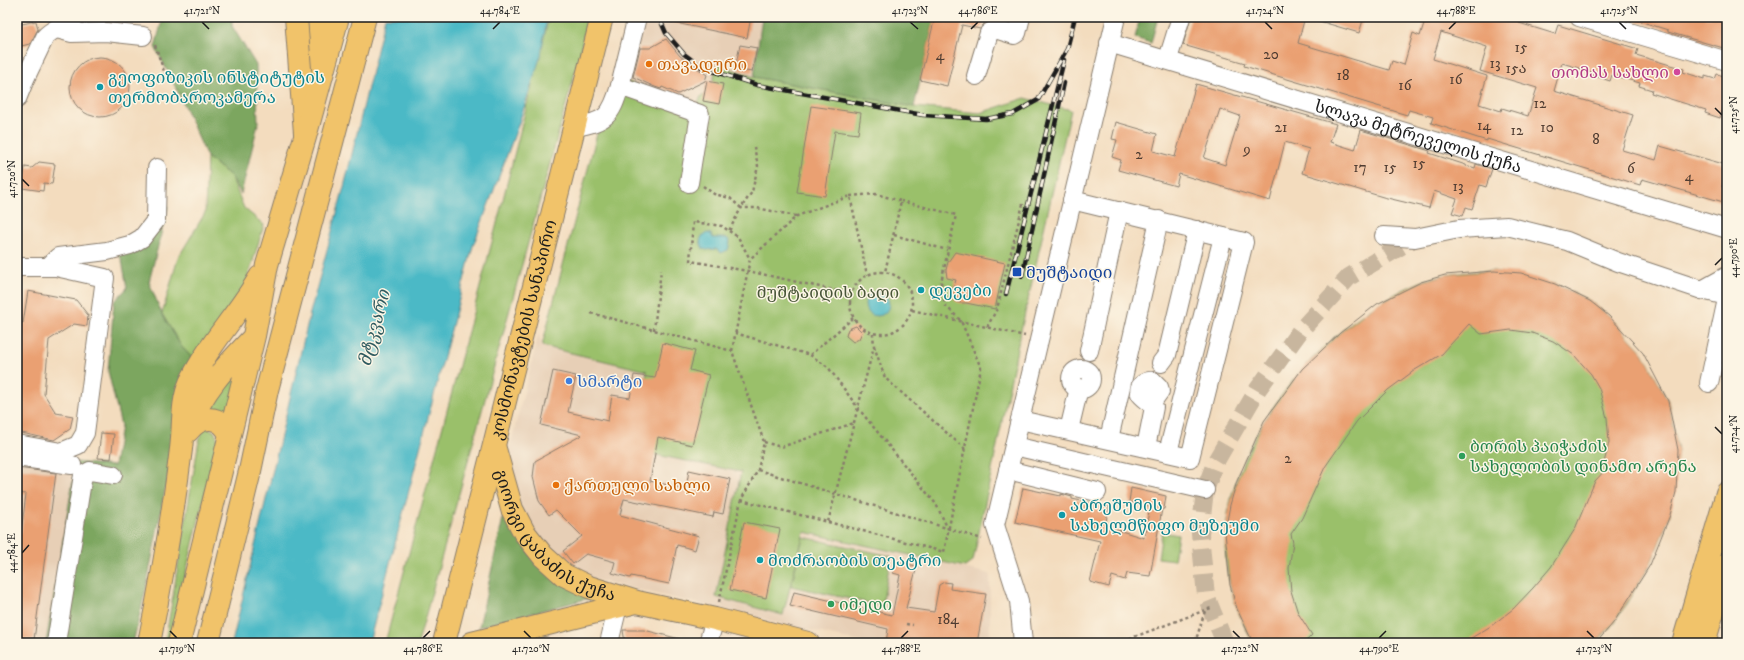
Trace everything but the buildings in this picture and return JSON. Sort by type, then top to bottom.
[{"type":"main road","points":[[296,17],[305,137]]},
{"type":"main road","points":[[319,17],[324,70],[325,165]]},
{"type":"main road","points":[[179,643],[254,336],[267,265],[305,137],[338,17]]},
{"type":"main road","points":[[208,643],[250,471],[263,403],[325,165],[366,17]]},
{"type":"main road","name":"კოსმონავტების სანაპირო","points":[[444,643],[495,448],[602,17]]},
{"type":"main road","points":[[185,439],[183,408],[190,384],[205,358],[244,303],[267,265]]},
{"type":"main road","points":[[149,643],[185,439],[195,410],[223,371],[291,296]]},
{"type":"main road","points":[[185,439],[198,421],[210,418],[221,422],[230,435]]},
{"type":"main road","name":"გიორგი ცაბაძის ქუჩა","points":[[495,448],[512,509],[524,532],[543,556],[564,575],[628,604]]},
{"type":"main road","points":[[1683,643],[1727,493]]},
{"type":"main road","points":[[1704,643],[1727,564]]},
{"type":"main road","name":"გიორგი ცაბაძის ქუჩა","points":[[482,641],[555,621],[628,604],[717,612],[808,643]]},
{"type":"main road","name":"გიორგი ცაბაძის ქუჩა","points":[[521,643],[555,621]]},
{"type":"street","points":[[17,99],[42,43],[49,32],[57,30],[68,24],[75,17]]},
{"type":"street","points":[[575,127],[596,123],[607,116],[615,105],[637,17]]},
{"type":"street","points":[[976,76],[989,32],[995,30],[1014,34],[1017,33],[1021,17]]},
{"type":"street","points":[[1023,643],[1019,601],[995,525],[1116,17]]},
{"type":"street","points":[[1168,60],[1181,17]]},
{"type":"street","points":[[1579,17],[1727,61]]},
{"type":"street","points":[[57,30],[72,33],[106,32],[144,36]]},
{"type":"street","name":"სლავა მეტრეველის ქუჩა","points":[[1109,43],[1727,229]]},
{"type":"street","points":[[620,86],[700,114],[689,183]]},
{"type":"street","points":[[49,266],[58,257],[107,251],[130,245],[142,238],[156,220],[157,168]]},
{"type":"street","points":[[1020,420],[1190,458],[1244,242],[1159,220],[1072,200]]},
{"type":"street","points":[[1069,430],[1078,388],[1087,387],[1091,380],[1090,375],[1084,370],[1092,368],[1096,361],[1096,357],[1089,351],[1119,211]]},
{"type":"street","points":[[1108,439],[1159,220]]},
{"type":"street","points":[[1384,236],[1415,238],[1459,229],[1507,226],[1567,241],[1618,262],[1727,297],[1709,383]]},
{"type":"street","points":[[1146,447],[1154,407],[1147,399],[1155,398],[1160,391],[1159,387],[1153,381],[1159,382],[1166,377],[1167,368],[1161,362],[1167,355],[1197,230]]},
{"type":"street","points":[[17,267],[49,266],[105,278],[85,433],[78,445],[61,452],[17,444]]},
{"type":"street","points":[[1702,290],[1727,276]]},
{"type":"street","points":[[1014,446],[1205,490]]},
{"type":"street","points":[[17,457],[72,465]]},
{"type":"street","points":[[1008,470],[1097,492]]},
{"type":"street","points":[[56,643],[83,475],[90,471],[113,475]]},
{"type":"street","points":[[609,643],[628,604]]},
{"type":"street","points":[[708,643],[717,612]]},
{"type":"path","points":[[144,36],[155,45],[166,77]]},
{"type":"path","points":[[729,231],[741,208],[752,192],[758,166],[754,147]]},
{"type":"path","points":[[689,183],[702,185],[714,194],[730,198],[741,208],[757,208],[797,216]]},
{"type":"path","points":[[741,500],[944,552],[981,368],[961,321],[945,305],[941,282],[956,214],[876,194],[850,196],[797,216],[750,259]]},
{"type":"path","points":[[850,196],[867,275]]},
{"type":"path","points":[[885,272],[902,201]]},
{"type":"path","points":[[987,327],[997,309],[1023,204]]},
{"type":"path","points":[[717,612],[741,500],[758,470],[764,442],[732,351],[735,333],[748,271],[750,259],[738,237],[722,226],[693,222],[690,261],[748,271],[851,294]]},
{"type":"path","points":[[894,235],[947,250]]},
{"type":"path","points":[[654,330],[661,270]]},
{"type":"path","points":[[885,272],[894,274],[907,285],[913,301],[912,310],[909,319],[898,330],[884,335],[873,334],[865,330],[854,318],[850,309],[851,294],[858,282],[867,275],[885,272]]},
{"type":"path","points":[[912,310],[1028,337]]},
{"type":"path","points":[[591,313],[732,351]]},
{"type":"path","points":[[810,355],[854,318]]},
{"type":"path","points":[[735,333],[810,355],[828,367],[858,408],[936,504],[948,529]]},
{"type":"path","points":[[873,334],[874,346],[885,378],[965,449]]},
{"type":"path","points":[[828,522],[874,346]]},
{"type":"path","points":[[764,442],[781,447],[854,423]]},
{"type":"path","points":[[758,470],[835,495],[982,539]]},
{"type":"path","points":[[1118,643],[1211,608]]},
{"type":"path","points":[[1195,643],[1205,610]]},
{"type":"path","points":[[906,624],[913,625]]},
{"type":"shaded area","points":[[627,17],[762,17],[754,77],[717,65],[709,95],[696,109],[599,126]]},
{"type":"shaded area","points":[[539,334],[542,346],[647,371],[637,451],[742,471],[716,597],[783,615],[804,532],[990,574],[990,643],[865,643],[580,576],[542,548],[521,519],[506,462]]},
{"type":"shaded area","points":[[17,459],[76,462],[46,643],[17,643]]},
{"type":"green space","points":[[163,17],[232,17],[232,26],[256,65],[258,124],[241,194],[231,176],[207,157],[178,92],[155,47]]},
{"type":"green space","points":[[549,17],[587,17],[580,54],[418,643],[385,643],[496,227]]},
{"type":"green space","points":[[762,17],[935,17],[914,107],[754,77]]},
{"type":"green space","points":[[1140,17],[1158,17],[1151,43],[1135,38]]},
{"type":"green space","name":"მუშტაიდის ბაღი","points":[[717,64],[754,77],[914,107],[980,113],[1025,98],[1071,110],[1020,335],[973,561],[965,567],[804,532],[783,615],[716,597],[741,472],[637,451],[647,371],[542,346],[599,126],[626,81],[696,109],[701,96],[710,95]]},
{"type":"green space","points":[[207,157],[231,176],[244,208],[264,225],[240,303],[201,368],[181,346],[162,314],[178,258],[205,213]]},
{"type":"green space","points":[[164,202],[168,206],[149,282],[162,314],[181,346],[201,368],[170,465],[146,588],[133,643],[46,643],[76,462],[114,466],[121,426],[108,371],[114,302],[127,288],[122,260],[111,245],[139,240]]},
{"type":"green space","name":"ბორის პაიჭაძის სახელობის დინამო არენა","points":[[1494,271],[1555,284],[1590,301],[1609,316],[1643,353],[1668,401],[1678,450],[1670,515],[1650,565],[1615,622],[1596,643],[1253,643],[1235,603],[1228,574],[1225,544],[1226,529],[1233,491],[1247,453],[1267,416],[1292,382],[1321,350],[1352,322],[1386,299],[1429,279],[1457,274]]},
{"type":"green space","points":[[245,360],[228,424],[199,417]]},
{"type":"green space","points":[[206,428],[214,431],[218,440],[169,643],[165,643],[198,446],[201,433]]},
{"type":"green space","points":[[503,518],[532,556],[594,597],[479,627]]},
{"type":"green space","points":[[1162,532],[1178,535],[1174,560],[1158,558]]},
{"type":"green space","points":[[803,537],[891,556],[882,606],[791,586]]},
{"type":"water","name":"მტკვარი","points":[[385,17],[547,17],[541,55],[519,123],[473,246],[369,643],[232,643],[310,313],[345,183]]},
{"type":"water","points":[[707,233],[711,234],[713,238],[727,238],[730,242],[728,250],[721,253],[716,249],[703,249],[700,241],[702,236]]},
{"type":"water","points":[[877,292],[885,296],[889,304],[885,312],[877,316],[869,312],[865,304],[869,296]]},
{"type":"tunnel","points":[[1225,643],[1206,596],[1200,534],[1205,490],[1216,461],[1258,389],[1300,331],[1349,277],[1415,238]]},
{"type":"railway","points":[[659,17],[666,33],[684,54],[703,68],[757,85],[923,115],[986,119],[1013,114],[1038,100],[1067,49],[1075,17]]},
{"type":"railway","points":[[1006,294],[1064,60]]},
{"type":"railway","points":[[1022,276],[1064,83]]},
{"type":"place","name":"თავადური","points":[[649,64]]},
{"type":"place","name":"თომას სახლი","points":[[1677,72]]},
{"type":"place","name":"გეოფიზიკის ინსტიტუტის თერმობაროკამერა","points":[[100,87]]},
{"type":"place","name":"მუშტაიდი","points":[[1017,272]]},
{"type":"place","name":"დევები","points":[[921,290]]},
{"type":"place","name":"სმარტი","points":[[569,381]]},
{"type":"place","name":"ბორის პაიჭაძის სახელობის დინამო არენა","points":[[1462,456]]},
{"type":"place","name":"ქართული სახლი","points":[[556,485]]},
{"type":"place","name":"აბრეშუმის სახელმწიფო მუზეუმი","points":[[1062,515]]},
{"type":"place","name":"მოძრაობის თეატრი","points":[[760,560]]},
{"type":"place","name":"იმედი","points":[[831,604]]}]
